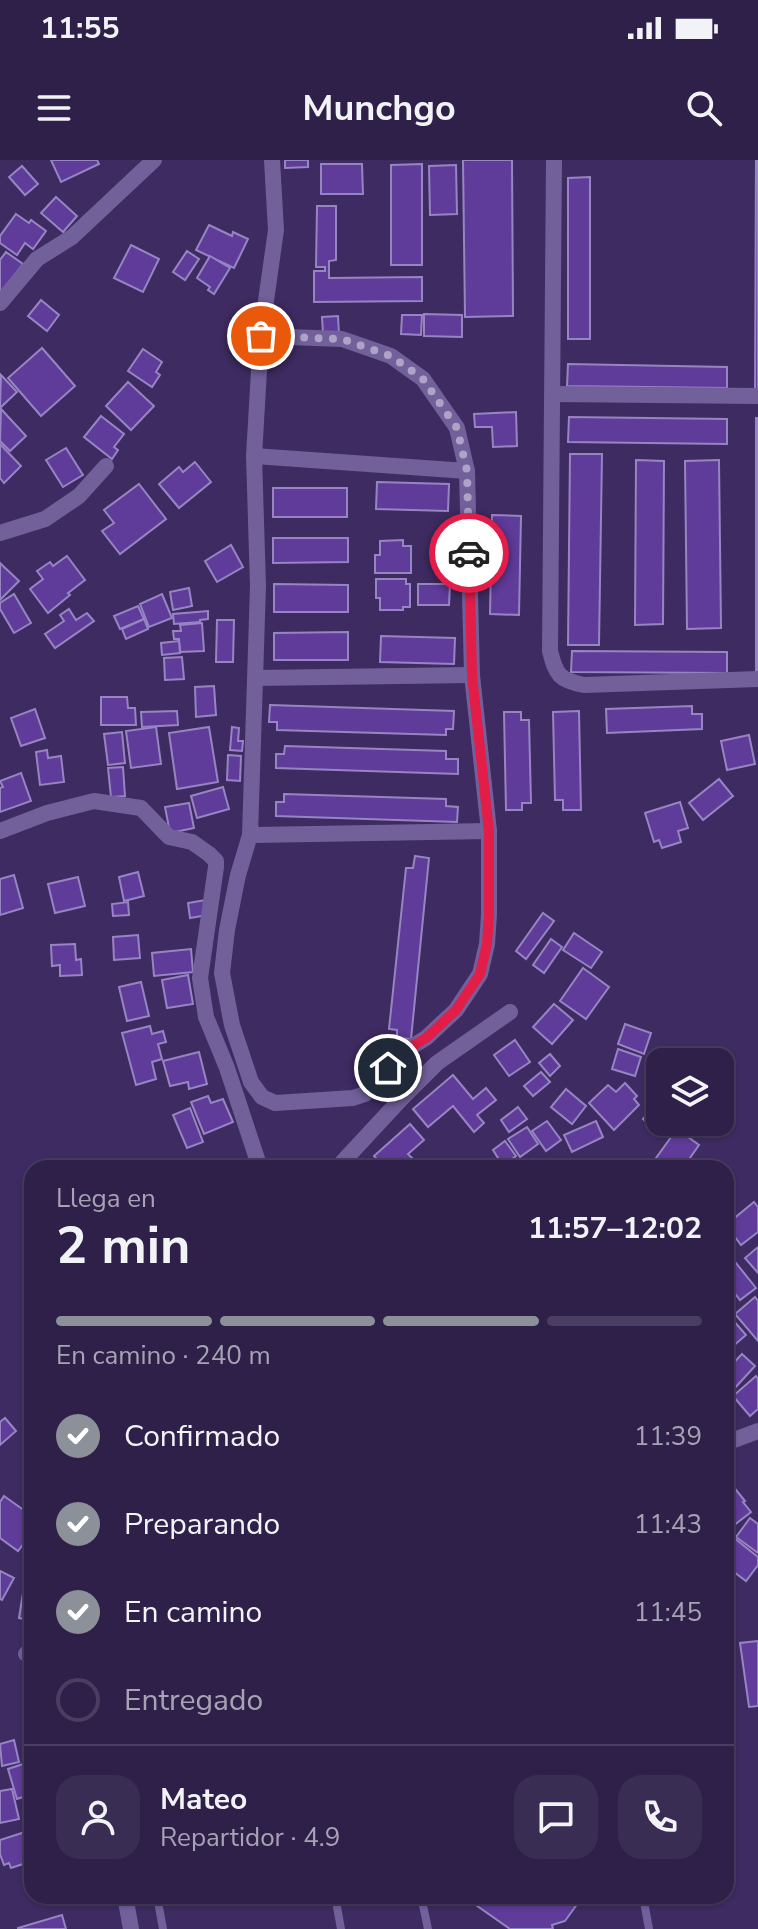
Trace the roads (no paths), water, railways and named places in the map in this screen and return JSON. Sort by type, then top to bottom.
[{"type":"street","points":[[0,303],[37,259],[72,237],[154,160]]},
{"type":"street","points":[[261,336],[342,339],[391,356],[423,379],[457,428],[467,471],[472,675],[489,831],[487,944],[480,974],[456,1010],[426,1038],[401,1053],[365,1094],[353,1098],[275,1103],[262,1097],[251,1082],[232,1025],[222,973],[238,875],[250,835],[258,586],[254,456],[261,336],[276,230],[272,160]]},
{"type":"street","points":[[554,160],[550,651],[555,672],[568,682],[584,685],[758,679]]},
{"type":"street","points":[[553,394],[758,396]]},
{"type":"street","points":[[254,456],[467,471]]},
{"type":"street","points":[[0,533],[45,519],[79,496],[106,466]]},
{"type":"street","points":[[256,678],[472,675]]},
{"type":"street","points":[[0,831],[47,813],[94,801],[141,808],[169,837],[192,842],[213,857],[216,867],[200,978],[206,1017],[227,1068],[257,1160]]},
{"type":"street","points":[[250,835],[489,831]]},
{"type":"street","points":[[344,1160],[437,1063],[510,1012]]},
{"type":"street","points":[[734,1440],[758,1431]]},
{"type":"street","points":[[126,1904],[131,1929]]},
{"type":"lane","points":[[158,1904],[163,1929]]},
{"type":"lane","points":[[336,1904],[341,1929]]},
{"type":"lane","points":[[423,1904],[428,1929]]},
{"type":"lane","points":[[644,1904],[649,1929]]}]
